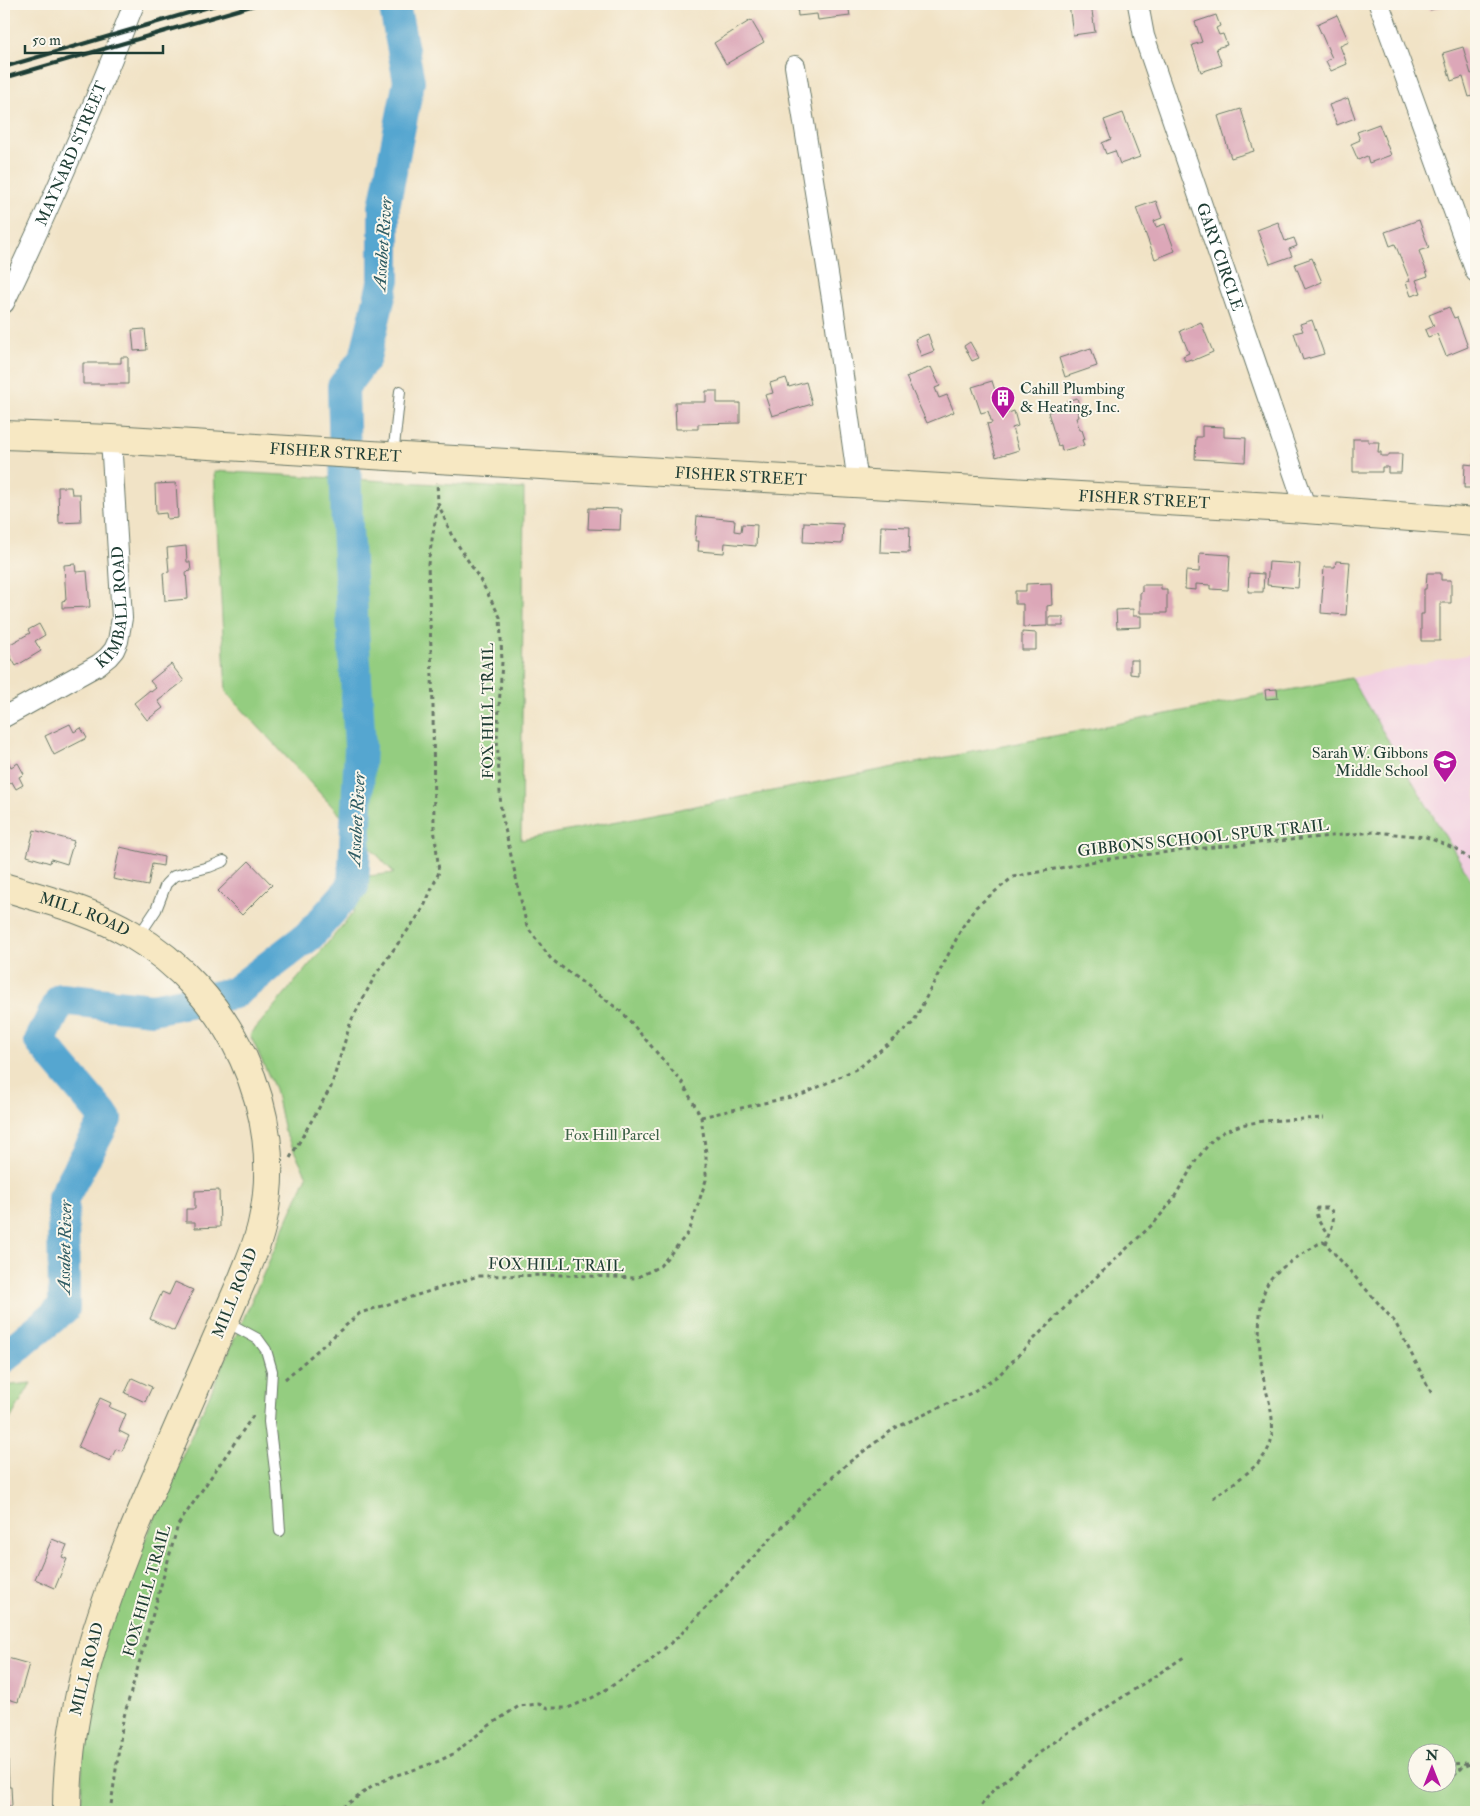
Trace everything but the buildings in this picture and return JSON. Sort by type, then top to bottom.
[{"type":"main road","name":"FISHER STREET","points":[[4,435],[111,439],[437,460],[1306,509],[1476,522]]},
{"type":"main road","name":"MILL ROAD","points":[[4,886],[96,918],[146,944],[177,967],[197,987],[231,1033],[251,1076],[262,1112],[268,1168],[262,1225],[244,1278],[128,1541],[100,1617],[77,1706],[69,1759],[67,1812]]},
{"type":"street","name":"MAYNARD STREET","points":[[4,303],[58,187],[134,4]]},
{"type":"street","name":"GARY CIRCLE","points":[[1138,4],[1144,36],[1306,509]]},
{"type":"street","points":[[1379,4],[1476,272]]},
{"type":"street","points":[[795,66],[833,305],[858,483]]},
{"type":"street","name":"KIMBALL ROAD","points":[[4,717],[98,665],[114,650],[122,618],[111,439]]},
{"type":"lane","points":[[393,457],[400,391]]},
{"type":"lane","points":[[146,944],[166,884],[174,876],[224,861]]},
{"type":"lane","points":[[225,1321],[258,1339],[266,1350],[272,1371],[270,1422],[280,1531]]},
{"type":"path","name":"FOX HILL TRAIL","points":[[110,1812],[123,1720],[178,1525],[271,1391],[360,1313],[478,1276],[566,1275],[636,1278],[660,1266],[689,1232],[706,1180],[706,1153],[701,1117],[682,1082],[622,1012],[551,959],[527,927],[501,810],[497,738],[502,662],[500,617],[481,581],[450,534],[438,503],[437,460]]},
{"type":"path","points":[[289,1159],[331,1087],[351,1021],[376,974],[423,909],[438,872],[434,827],[433,706],[428,564],[438,503]]},
{"type":"path","name":"GIBBONS SCHOOL SPUR TRAIL","points":[[701,1117],[804,1094],[860,1067],[913,1023],[962,926],[976,906],[1012,877],[1119,858],[1374,832],[1426,837],[1456,849],[1476,864]]},
{"type":"path","points":[[336,1812],[373,1786],[393,1776],[425,1766],[453,1754],[497,1720],[519,1706],[539,1704],[548,1708],[568,1708],[596,1696],[649,1662],[681,1634],[807,1500],[848,1463],[895,1428],[971,1393],[999,1375],[1069,1304],[1155,1222],[1172,1201],[1197,1160],[1213,1139],[1225,1131],[1241,1125],[1263,1121],[1324,1118]]},
{"type":"path","points":[[1326,1244],[1334,1218],[1333,1211],[1330,1208],[1318,1208],[1316,1212],[1318,1220],[1328,1236]]},
{"type":"path","points":[[1213,1498],[1261,1459],[1270,1446],[1271,1414],[1264,1381],[1259,1323],[1266,1290],[1270,1280],[1278,1272],[1318,1244],[1323,1242],[1326,1244],[1395,1322],[1432,1394]]},
{"type":"path","points":[[976,1812],[994,1789],[1030,1760],[1060,1738],[1184,1657]]},
{"type":"path","points":[[1458,1772],[1463,1767],[1476,1762]]},
{"type":"path","points":[[1458,1764],[1470,1764]]},
{"type":"shaded area","name":"Sarah W. Gibbons Middle School","points":[[1476,653],[1476,888],[1351,678]]},
{"type":"green space","name":"Fox Hill Parcel","points":[[214,471],[524,489],[521,840],[1351,678],[1476,888],[1476,1812],[81,1812],[83,1737],[108,1623],[307,1176],[284,1131],[275,1089],[250,1035],[353,913],[360,877],[394,873],[226,692]]},
{"type":"green space","points":[[31,1383],[4,1430],[4,1386]]},
{"type":"waterway","name":"Assabet River","points":[[4,1357],[64,1308],[63,1198],[106,1119],[40,1041],[61,999],[152,1009],[234,993],[310,935],[353,886],[360,747],[347,528],[343,387],[365,358],[384,279],[384,207],[409,81],[394,4]]},
{"type":"railway","points":[[4,67],[219,4]]},
{"type":"railway","points":[[4,78],[258,4]]},
{"type":"place","name":"Cahill Plumbing & Heating, Inc.","points":[[1003,419]]},
{"type":"place","name":"Sarah W. Gibbons Middle School","points":[[1445,783]]}]
